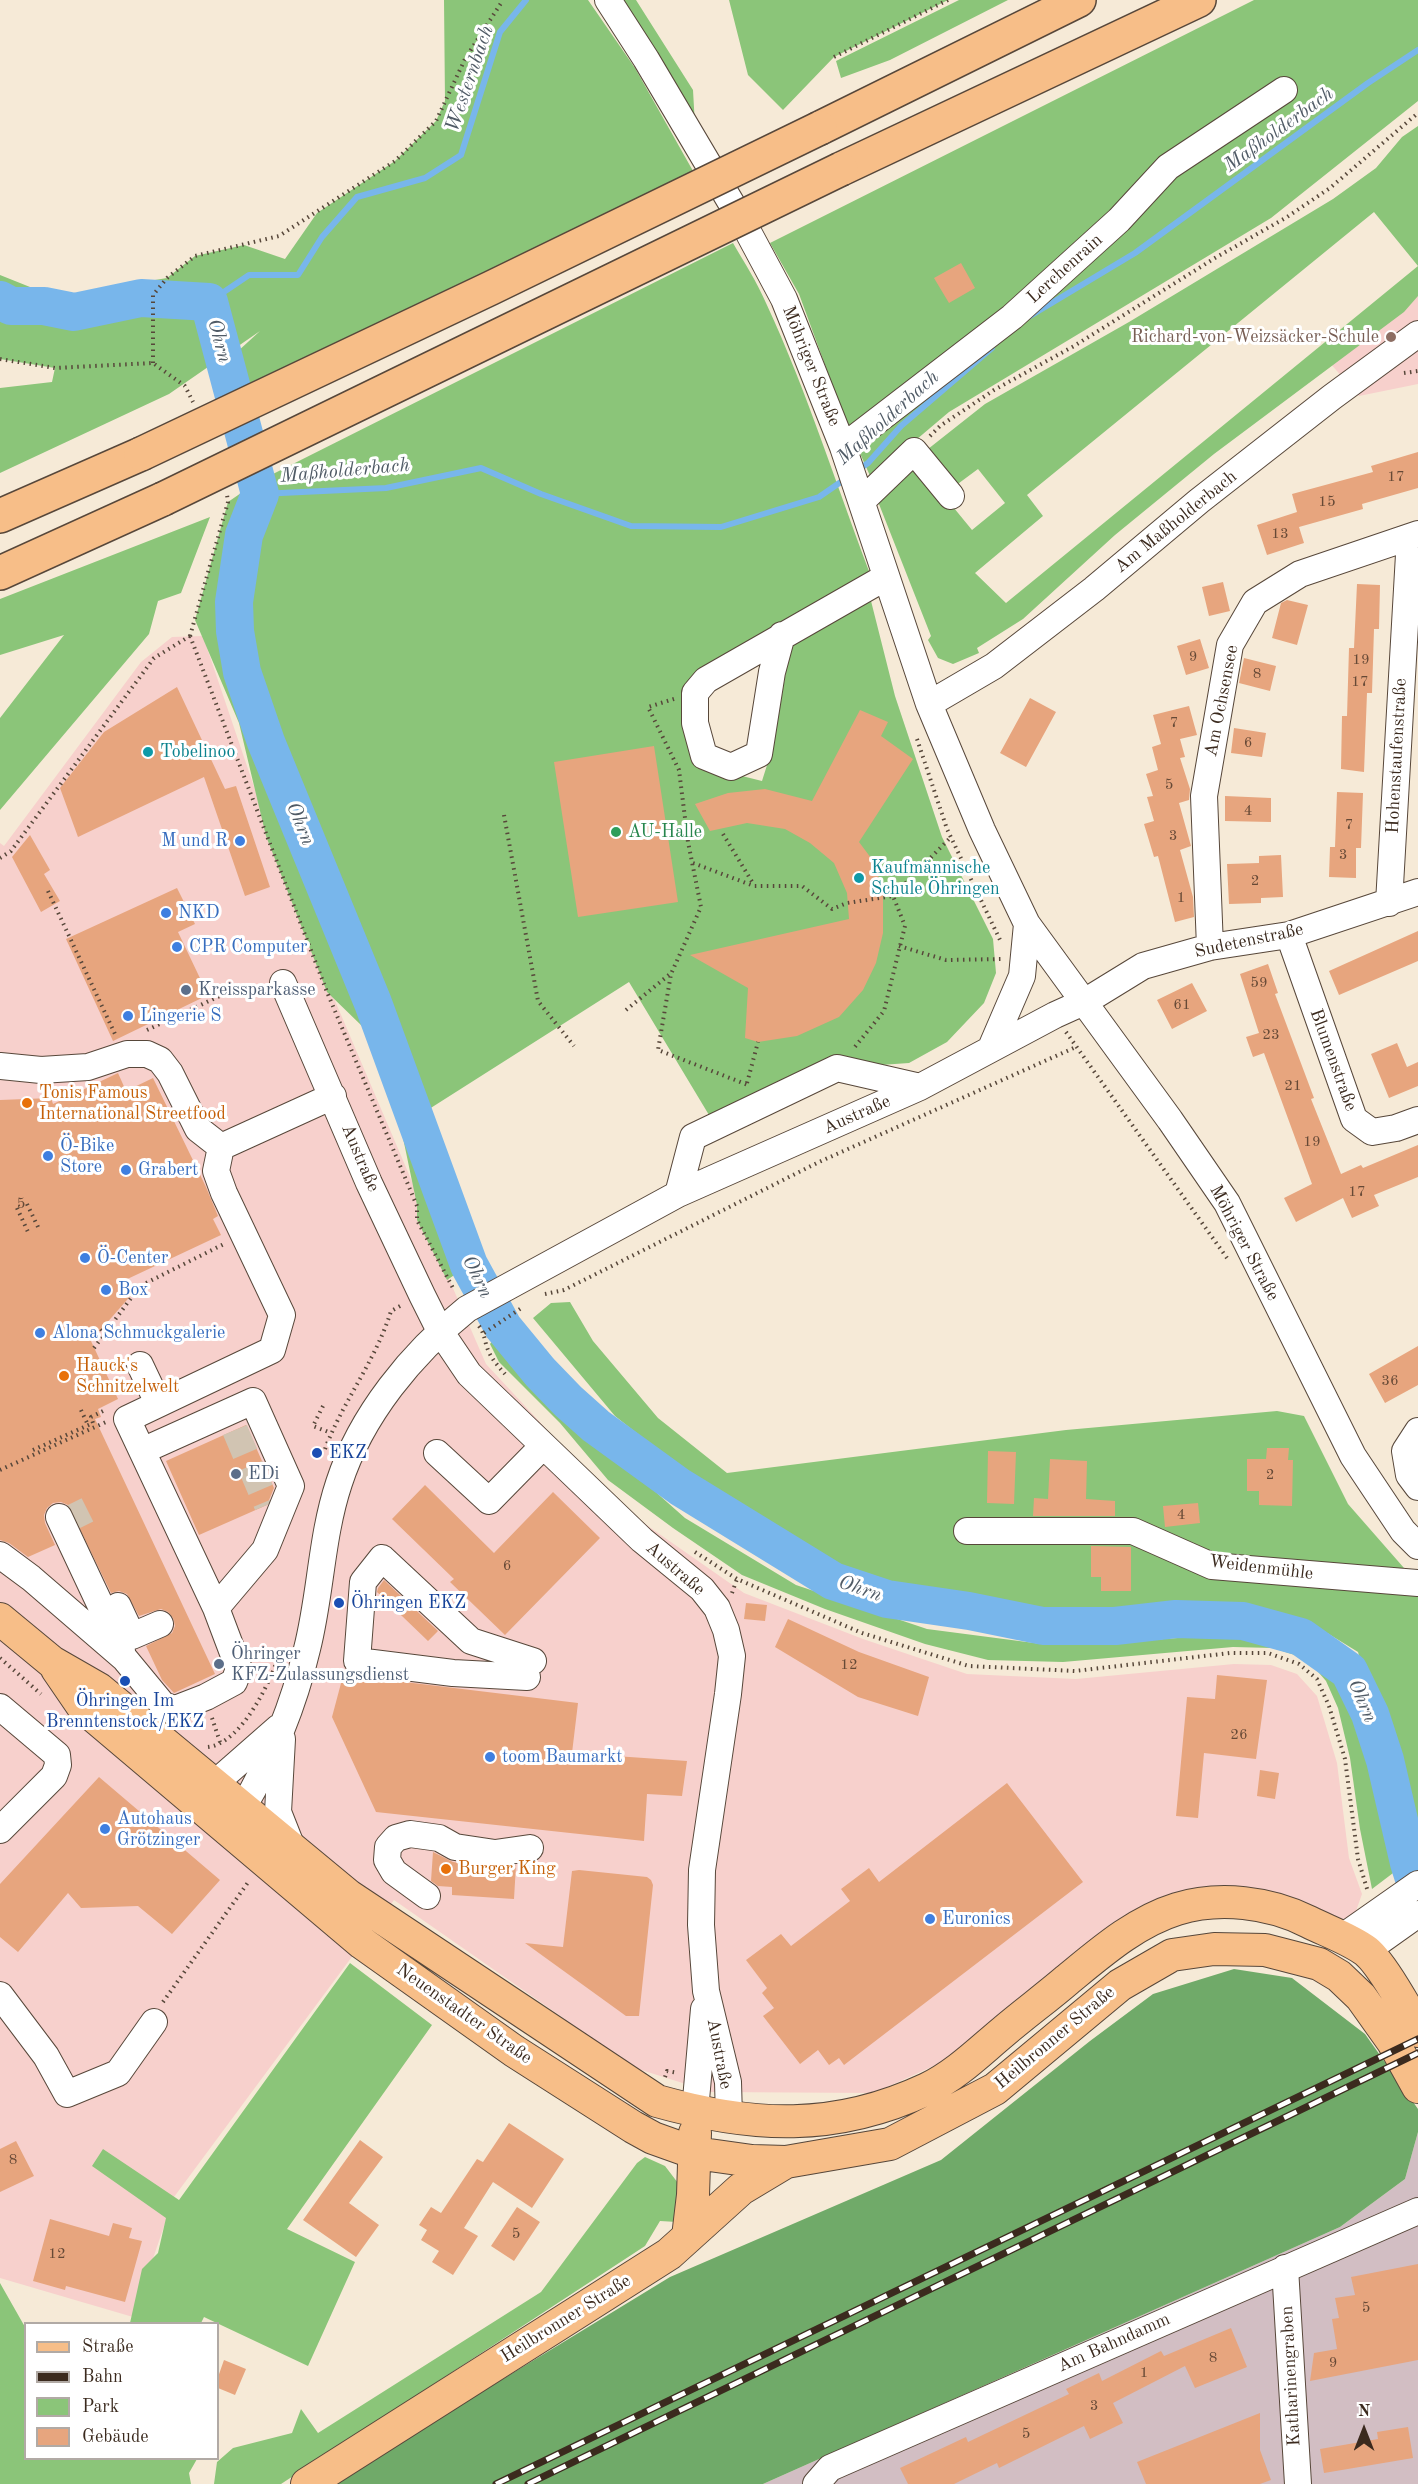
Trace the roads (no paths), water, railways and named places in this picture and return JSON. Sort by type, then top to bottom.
[{"type":"highway","points":[[0,516],[141,454],[471,298],[1079,0]]},
{"type":"highway","points":[[0,573],[163,499],[841,169],[1199,0]]},
{"type":"main road","name":"Neuenstadter Straße","points":[[0,1619],[52,1662],[99,1689],[205,1794],[233,1818],[362,1943],[514,2051],[653,2138],[695,2153],[728,2158]]},
{"type":"main road","name":"Neuenstadter Straße","points":[[233,1818],[294,1852],[350,1896],[657,2101],[695,2111]]},
{"type":"main road","name":"Heilbronner Straße","points":[[695,2111],[772,2122],[816,2121],[872,2111],[928,2088],[974,2059],[1003,2032],[1105,1949],[1142,1924],[1178,1909],[1220,1902],[1259,1904],[1293,1914],[1353,1945],[1407,2008],[1418,2031]]},
{"type":"main road","points":[[1329,1970],[1353,1945]]},
{"type":"main road","name":"Heilbronner Straße","points":[[728,2158],[786,2162],[890,2144],[995,2089],[1120,1985],[1172,1955],[1214,1949],[1265,1950],[1329,1970],[1361,1997],[1393,2042],[1418,2087]]},
{"type":"main road","points":[[688,2237],[693,2195],[695,2111]]},
{"type":"main road","points":[[716,2209],[728,2158],[729,2117]]},
{"type":"main road","name":"Heilbronner Straße","points":[[307,2484],[669,2254],[716,2209],[741,2189],[786,2162]]},
{"type":"street","name":"Möhriger Straße","points":[[608,0],[646,59],[746,228],[784,299],[843,447],[929,704],[982,830],[1027,924],[1086,1001],[1227,1203],[1353,1456],[1403,1531],[1418,1546]]},
{"type":"street","name":"Lerchenrain","points":[[843,447],[1012,317],[1119,220],[1168,167],[1284,90]]},
{"type":"street","name":"Am Maßholderbach","points":[[929,704],[1004,659],[1094,589],[1199,501],[1418,334]]},
{"type":"street","points":[[862,501],[914,452],[951,496]]},
{"type":"street","name":"Hohenstaufenstraße","points":[[1389,903],[1414,535]]},
{"type":"street","name":"Am Ochsensee","points":[[1210,947],[1204,796],[1230,645],[1255,602],[1300,574],[1414,535]]},
{"type":"street","points":[[782,635],[772,672],[759,754],[731,767],[704,756],[694,723],[694,693],[706,680],[782,635],[886,577]]},
{"type":"street","name":"Sudetenstraße","points":[[1086,1001],[1143,966],[1210,947],[1289,935],[1418,892]]},
{"type":"street","points":[[991,1048],[1022,976],[1027,924]]},
{"type":"street","name":"Blumenstraße","points":[[1289,935],[1354,1119],[1371,1132],[1396,1128],[1418,1120]]},
{"type":"street","name":"Austraße","points":[[283,983],[369,1183],[440,1331],[470,1374],[543,1446],[642,1540],[702,1589],[717,1608],[726,1630],[732,1656],[702,1870],[701,1925],[706,1991],[728,2082],[729,2117]]},
{"type":"street","name":"Austraße","points":[[233,1818],[283,1724],[307,1649],[324,1540],[342,1474],[361,1434],[392,1385],[440,1331],[467,1308],[533,1291],[678,1194],[920,1087],[991,1048],[1086,1001]]},
{"type":"street","points":[[0,1066],[40,1070],[88,1067],[127,1054],[147,1054],[160,1060],[170,1073],[198,1129],[221,1147]]},
{"type":"street","points":[[678,1194],[693,1137],[753,1094],[837,1068],[920,1087]]},
{"type":"street","points":[[221,1147],[333,1096]]},
{"type":"street","points":[[0,1555],[31,1578],[126,1659],[163,1705],[175,1709],[199,1691],[234,1682],[239,1669],[216,1608],[127,1419],[273,1350],[282,1316],[224,1193],[216,1170],[221,1147]]},
{"type":"street","points":[[141,1365],[158,1403]]},
{"type":"street","points":[[142,1451],[231,1421],[253,1401],[291,1486],[271,1515],[266,1551],[216,1608]]},
{"type":"street","points":[[1417,1432],[1405,1451],[1409,1475],[1418,1487]]},
{"type":"street","points":[[437,1453],[489,1501],[543,1446]]},
{"type":"street","points":[[59,1517],[126,1659]]},
{"type":"street","name":"Weidenmühle","points":[[967,1532],[1026,1530],[1133,1532],[1212,1566],[1418,1583]]},
{"type":"street","points":[[84,1532],[132,1636],[160,1624]]},
{"type":"street","points":[[382,1558],[471,1641],[530,1669],[453,1672],[357,1661],[363,1582],[382,1558]]},
{"type":"street","points":[[0,1707],[57,1755],[58,1766],[54,1776],[0,1830]]},
{"type":"street","points":[[205,1794],[283,1724]]},
{"type":"street","name":"Austraße","points":[[283,1724],[278,1812],[294,1852]]},
{"type":"street","points":[[427,1896],[394,1872],[387,1860],[388,1847],[396,1838],[410,1834],[439,1838],[455,1847],[495,1853],[530,1848]]},
{"type":"street","points":[[1353,1945],[1382,1909],[1418,1884]]},
{"type":"street","points":[[1353,1945],[1408,1921]]},
{"type":"street","name":"Austraße","points":[[695,2111],[706,1991]]},
{"type":"street","points":[[0,1995],[46,2056],[67,2094],[118,2073],[154,2022]]},
{"type":"street","name":"Am Bahndamm","points":[[816,2484],[830,2468],[1418,2211]]},
{"type":"street","name":"Katharinengraben","points":[[1285,2268],[1298,2484]]},
{"type":"waterway","name":"Westernbach","points":[[209,302],[249,275],[298,275],[322,237],[357,197],[425,178],[461,155],[500,32],[526,0]]},
{"type":"waterway","name":"Maßholderbach","points":[[1030,316],[1135,253],[1368,83],[1418,50]]},
{"type":"waterway","name":"Ohrn","points":[[0,300],[11,306],[44,306],[74,312],[141,298],[209,302],[260,494],[244,535],[234,602],[235,631],[242,672],[266,742],[373,1003],[469,1265],[503,1327],[540,1372],[596,1426],[680,1487],[833,1581],[887,1599],[969,1611],[1043,1626],[1115,1626],[1176,1619],[1243,1621],[1301,1637],[1349,1671],[1370,1714],[1385,1760],[1409,1863],[1418,1891]]},
{"type":"waterway","name":"Maßholderbach","points":[[858,470],[868,463],[901,426],[992,348]]},
{"type":"waterway","name":"Maßholderbach","points":[[260,494],[386,488],[481,468],[541,494],[631,526],[721,527],[819,497],[848,477]]},
{"type":"tunnel","points":[[235,1430],[267,1505]]},
{"type":"tunnel","points":[[70,1504],[84,1532]]},
{"type":"railway","points":[[496,2484],[1418,2039]]},
{"type":"railway","points":[[528,2484],[1418,2053]]},
{"type":"place","name":"Richard-von-Weizsäcker-Schule","points":[[1391,337]]},
{"type":"place","name":"Tobelinoo","points":[[148,752]]},
{"type":"place","name":"AU-Halle","points":[[616,832]]},
{"type":"place","name":"M und R","points":[[240,841]]},
{"type":"place","name":"Kaufmännische Schule Öhringen","points":[[859,878]]},
{"type":"place","name":"NKD","points":[[166,913]]},
{"type":"place","name":"CPR Computer","points":[[177,947]]},
{"type":"place","name":"Kreissparkasse","points":[[186,990]]},
{"type":"place","name":"Lingerie S","points":[[128,1016]]},
{"type":"place","name":"Tonis Famous International Streetfood","points":[[27,1103]]},
{"type":"place","name":"Ö-Bike Store","points":[[48,1156]]},
{"type":"place","name":"Grabert","points":[[126,1170]]},
{"type":"place","name":"Ö-Center","points":[[85,1258]]},
{"type":"place","name":"Box","points":[[106,1290]]},
{"type":"place","name":"Alona Schmuckgalerie","points":[[40,1333]]},
{"type":"place","name":"Hauck's Schnitzelwelt","points":[[64,1376]]},
{"type":"place","name":"EKZ","points":[[317,1453]]},
{"type":"place","name":"EDi","points":[[236,1474]]},
{"type":"place","name":"Öhringen EKZ","points":[[339,1603]]},
{"type":"place","name":"Öhringer KFZ-Zulassungsdienst","points":[[219,1664]]},
{"type":"place","name":"Öhringen Im Brenntenstock/EKZ","points":[[125,1681]]},
{"type":"place","name":"toom Baumarkt","points":[[490,1757]]},
{"type":"place","name":"Autohaus Grötzinger","points":[[105,1829]]},
{"type":"place","name":"Burger King","points":[[446,1869]]},
{"type":"place","name":"Euronics","points":[[930,1919]]}]
